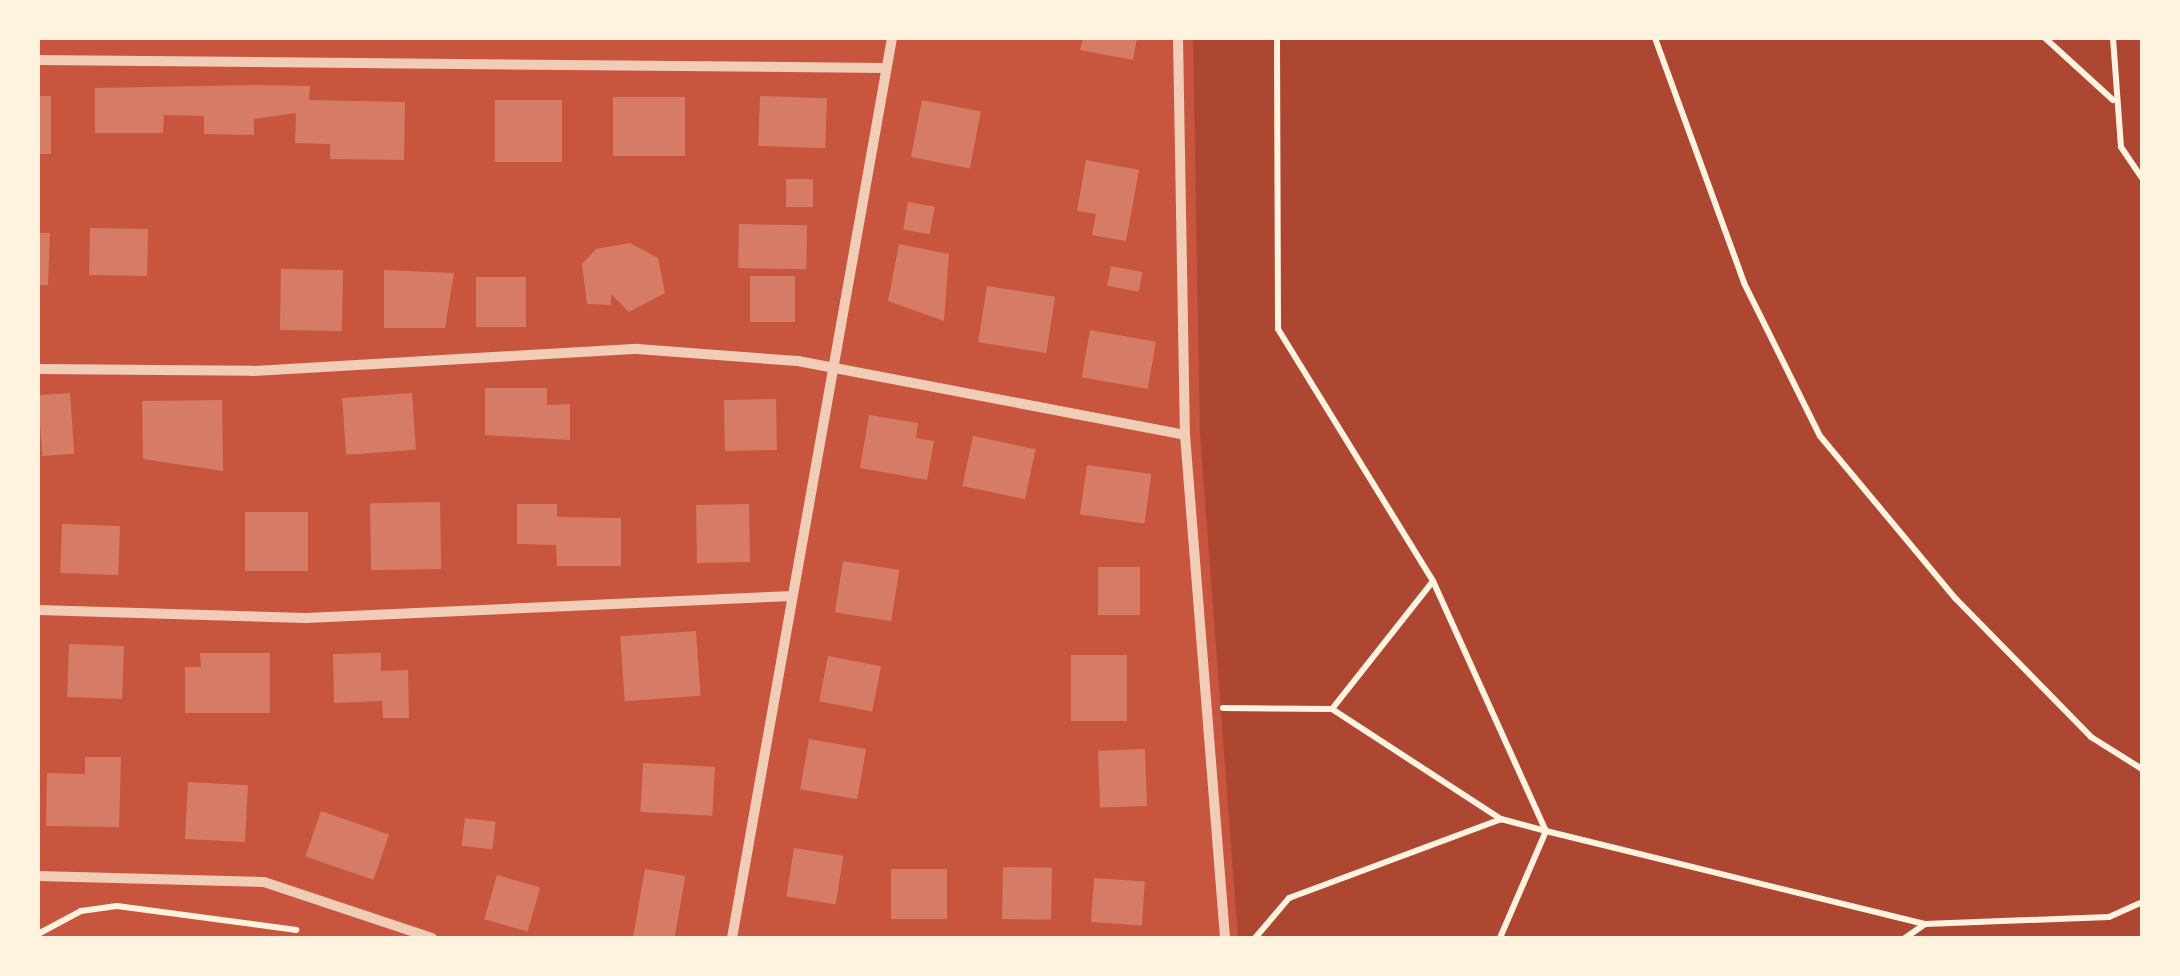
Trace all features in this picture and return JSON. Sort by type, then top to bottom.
[{"type":"street","points":[[732,938],[892,38]]},
{"type":"street","points":[[1178,38],[1185,436],[1202,708],[1225,938]]},
{"type":"street","points":[[38,60],[884,68]]},
{"type":"street","points":[[38,369],[252,372],[637,349],[832,369],[1185,436]]},
{"type":"street","points":[[38,610],[306,618],[794,596]]},
{"type":"street","points":[[38,876],[264,882],[432,938]]},
{"type":"path","points":[[1277,38],[1278,329],[1433,581],[1546,831],[1500,938]]},
{"type":"path","points":[[1655,38],[1744,283],[1820,436],[1969,612],[2091,737],[2142,769]]},
{"type":"path","points":[[2045,38],[2114,101]]},
{"type":"path","points":[[2113,38],[2114,101],[2121,147],[2142,178]]},
{"type":"path","points":[[1332,709],[1433,581]]},
{"type":"path","points":[[1202,708],[1332,709],[1501,819],[1925,924],[2109,917],[2142,902]]},
{"type":"path","points":[[1255,938],[1289,898],[1501,819]]},
{"type":"path","points":[[39,930],[117,906],[296,930]]},
{"type":"path","points":[[1905,938],[1925,924]]},
{"type":"shaded area","points":[[1193,38],[2142,38],[2142,938],[1238,938],[1200,434]]},
{"type":"building","points":[[1083,38],[1137,38],[1133,60],[1080,50]]},
{"type":"building","points":[[310,86],[309,100],[405,102],[404,160],[330,159],[330,144],[295,143],[296,113],[254,119],[254,135],[204,134],[204,116],[164,115],[163,133],[95,133],[95,88]]},
{"type":"building","points":[[38,96],[51,96],[51,154],[38,154]]},
{"type":"building","points":[[760,96],[827,98],[825,148],[758,146]]},
{"type":"building","points":[[613,97],[685,97],[685,156],[613,156]]},
{"type":"building","points":[[495,100],[562,100],[562,162],[495,162]]},
{"type":"building","points":[[922,100],[981,111],[970,168],[911,157]]},
{"type":"building","points":[[1086,160],[1139,170],[1126,241],[1092,235],[1096,214],[1077,211]]},
{"type":"building","points":[[786,179],[813,179],[813,207],[786,207]]},
{"type":"building","points":[[908,202],[935,207],[930,234],[903,230]]},
{"type":"building","points":[[739,224],[807,225],[806,269],[738,268]]},
{"type":"building","points":[[90,228],[148,229],[147,276],[89,275]]},
{"type":"building","points":[[38,233],[50,233],[48,285],[38,285]]},
{"type":"building","points":[[630,243],[658,258],[665,293],[629,312],[611,294],[611,305],[587,304],[582,264],[596,249]]},
{"type":"building","points":[[899,244],[949,254],[944,321],[888,301]]},
{"type":"building","points":[[1111,266],[1142,272],[1139,292],[1107,286]]},
{"type":"building","points":[[281,269],[343,270],[342,331],[280,330]]},
{"type":"building","points":[[384,270],[454,273],[445,328],[384,328]]},
{"type":"building","points":[[750,276],[795,276],[795,322],[750,322]]},
{"type":"building","points":[[476,277],[526,277],[526,327],[476,327]]},
{"type":"building","points":[[987,286],[1055,297],[1046,353],[978,342]]},
{"type":"building","points":[[1090,330],[1156,342],[1148,389],[1082,377]]},
{"type":"building","points":[[485,388],[547,388],[547,405],[570,404],[570,440],[485,435]]},
{"type":"building","points":[[70,393],[74,454],[42,456],[38,395]]},
{"type":"building","points":[[412,393],[416,450],[346,455],[342,398]]},
{"type":"building","points":[[776,399],[777,450],[725,451],[724,400]]},
{"type":"building","points":[[222,400],[223,471],[143,459],[142,401]]},
{"type":"building","points":[[869,415],[918,423],[916,438],[934,441],[927,480],[860,468]]},
{"type":"building","points":[[973,436],[1036,449],[1025,499],[962,486]]},
{"type":"building","points":[[1087,465],[1151,474],[1144,524],[1080,515]]},
{"type":"building","points":[[440,502],[441,569],[371,570],[370,503]]},
{"type":"building","points":[[517,504],[557,504],[557,517],[621,518],[621,566],[557,566],[556,545],[517,544]]},
{"type":"building","points":[[749,504],[750,562],[697,563],[696,505]]},
{"type":"building","points":[[245,512],[308,512],[308,571],[245,571]]},
{"type":"building","points":[[62,524],[120,526],[118,575],[60,573]]},
{"type":"building","points":[[843,561],[899,570],[891,621],[835,612]]},
{"type":"building","points":[[1098,567],[1140,567],[1140,615],[1098,615]]},
{"type":"building","points":[[696,631],[701,696],[625,701],[620,636]]},
{"type":"building","points":[[69,644],[124,646],[122,699],[67,697]]},
{"type":"building","points":[[200,653],[270,653],[270,713],[185,713],[185,667],[201,667]]},
{"type":"building","points":[[381,653],[381,671],[408,670],[409,718],[383,718],[382,701],[334,703],[333,654]]},
{"type":"building","points":[[1071,655],[1127,655],[1127,721],[1071,721]]},
{"type":"building","points":[[828,656],[881,666],[872,711],[819,701]]},
{"type":"building","points":[[809,739],[866,749],[857,799],[800,789]]},
{"type":"building","points":[[1145,749],[1147,806],[1100,808],[1098,751]]},
{"type":"building","points":[[85,757],[121,757],[119,827],[46,826],[47,773],[85,774]]},
{"type":"building","points":[[643,763],[715,767],[712,816],[640,812]]},
{"type":"building","points":[[188,782],[248,785],[245,842],[185,839]]},
{"type":"building","points":[[321,811],[389,834],[373,880],[305,856]]},
{"type":"building","points":[[465,818],[496,822],[492,850],[462,846]]},
{"type":"building","points":[[794,848],[843,856],[836,904],[786,896]]},
{"type":"building","points":[[1003,867],[1052,868],[1051,920],[1002,919]]},
{"type":"building","points":[[645,869],[685,876],[674,938],[633,938]]},
{"type":"building","points":[[891,869],[947,869],[947,919],[891,919]]},
{"type":"building","points":[[497,875],[540,887],[528,932],[484,919]]},
{"type":"building","points":[[1094,878],[1145,882],[1142,925],[1091,922]]}]
